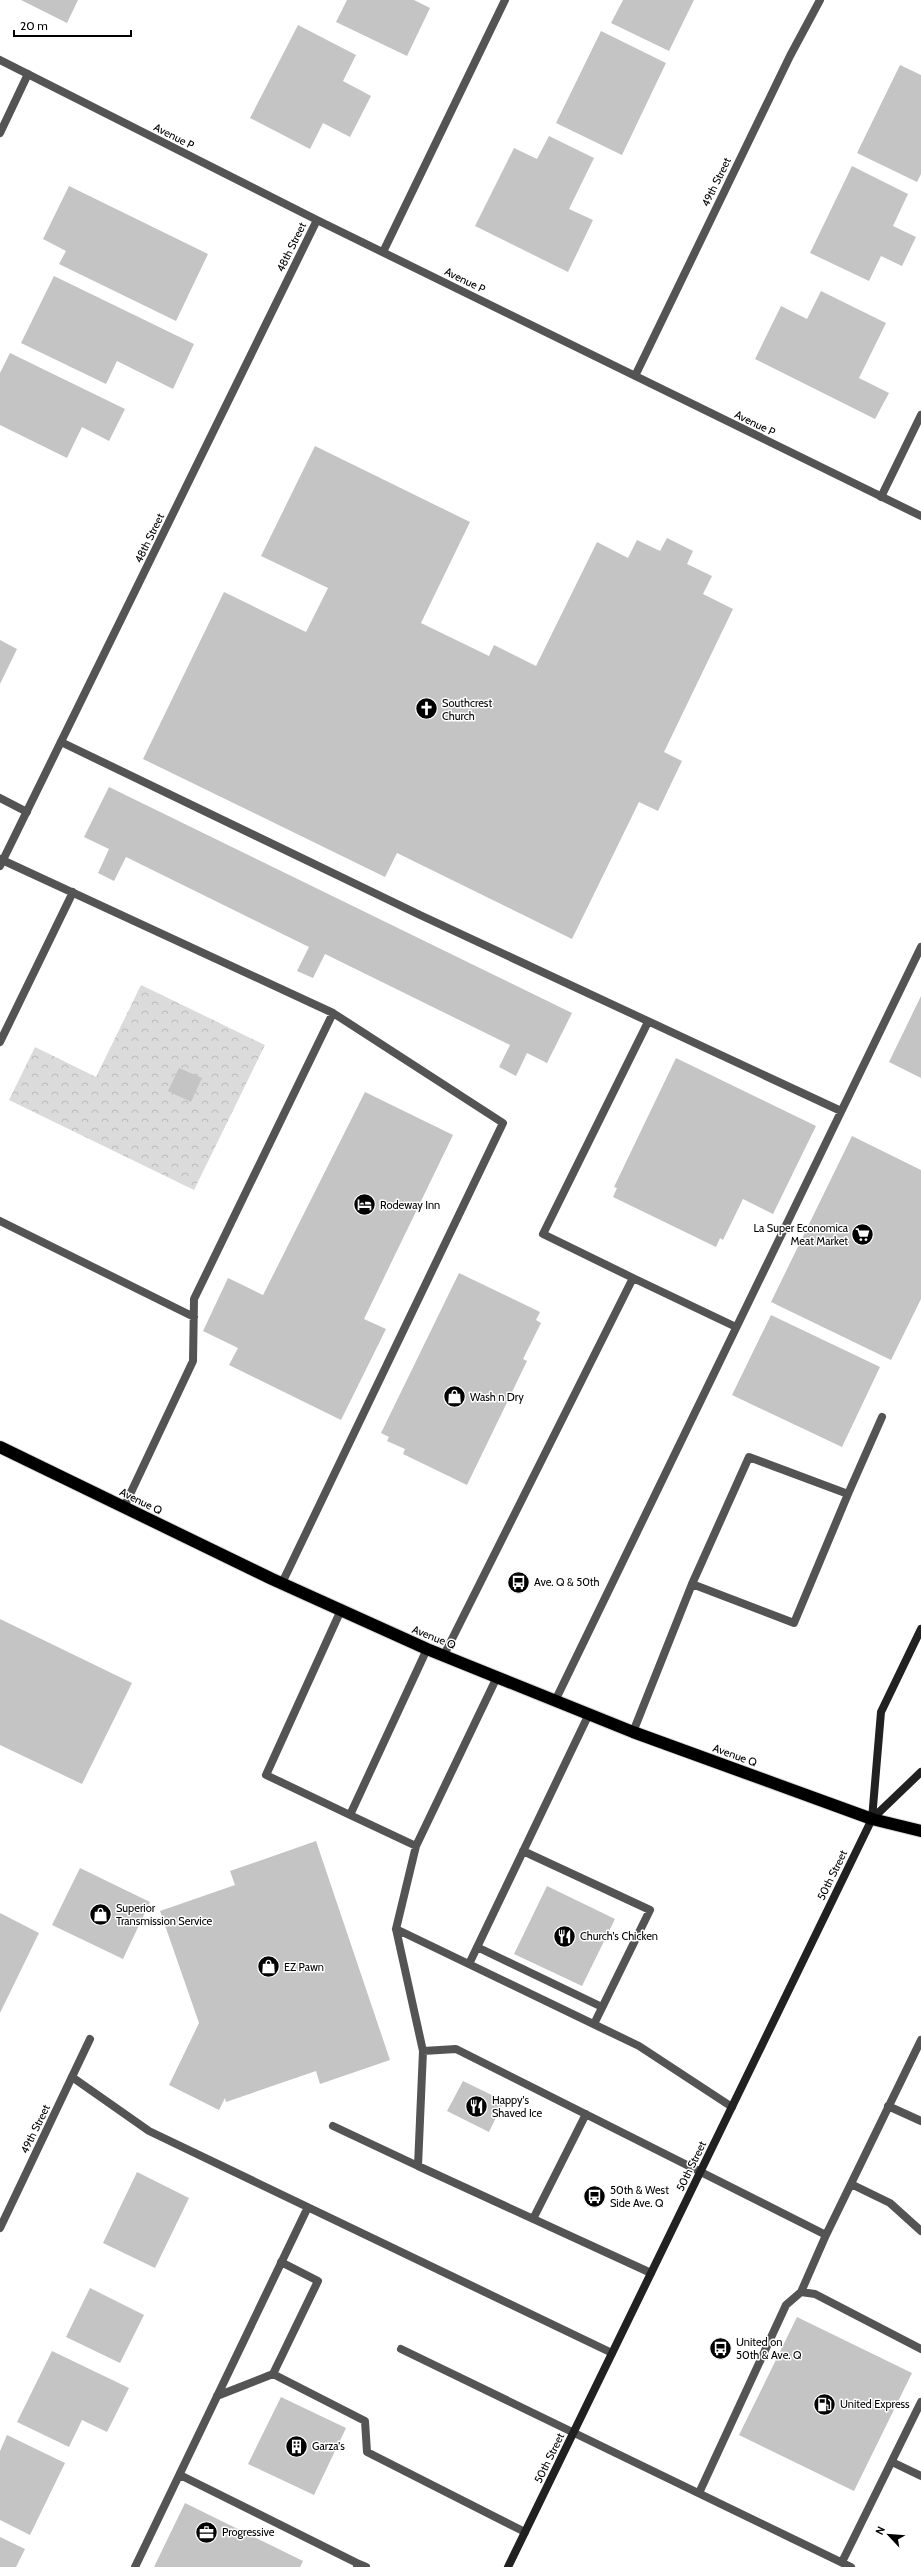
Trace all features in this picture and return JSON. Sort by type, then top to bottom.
[{"type":"highway","name":"Avenue Q","points":[[0,1446],[282,1583],[427,1649],[588,1716],[872,1819],[921,1831]]},
{"type":"main road","name":"50th Street","points":[[872,1819],[881,1712],[921,1629]]},
{"type":"main road","name":"50th Street","points":[[508,2567],[872,1819],[921,1772]]},
{"type":"street","points":[[383,252],[504,0]]},
{"type":"street","name":"49th Street","points":[[635,376],[790,56],[820,0]]},
{"type":"street","name":"Avenue P","points":[[0,60],[317,220],[921,516]]},
{"type":"street","points":[[0,133],[28,74]]},
{"type":"street","name":"48th Street","points":[[1,861],[27,812],[317,220]]},
{"type":"street","points":[[881,497],[921,415]]},
{"type":"street","points":[[61,742],[648,1022],[841,1111]]},
{"type":"street","points":[[0,798],[27,812]]},
{"type":"street","points":[[1,861],[73,892],[333,1014],[503,1124],[282,1583]]},
{"type":"street","points":[[0,1042],[73,892]]},
{"type":"street","points":[[555,1701],[921,946]]},
{"type":"street","points":[[124,1507],[193,1361],[194,1299],[333,1014]]},
{"type":"street","points":[[648,1022],[543,1234],[736,1327]]},
{"type":"street","points":[[0,1221],[194,1317]]},
{"type":"street","points":[[444,1655],[633,1278]]},
{"type":"street","points":[[692,1584],[794,1623],[882,1417]]},
{"type":"street","points":[[633,1732],[692,1584],[749,1456],[848,1494]]},
{"type":"street","points":[[342,1610],[266,1775],[416,1846]]},
{"type":"street","points":[[350,1815],[427,1649]]},
{"type":"street","points":[[418,2166],[423,2051],[396,1929],[416,1846],[497,1677]]},
{"type":"street","points":[[469,1964],[588,1716]]},
{"type":"street","points":[[523,1851],[650,1910],[594,2024]]},
{"type":"street","points":[[396,1929],[639,2046],[732,2107]]},
{"type":"street","points":[[477,1947],[602,2007]]},
{"type":"street","name":"49th Street","points":[[0,2228],[90,2038]]},
{"type":"street","points":[[699,2493],[786,2305],[801,2292],[826,2235],[921,2040]]},
{"type":"street","points":[[423,2051],[456,2049],[826,2235]]},
{"type":"street","points":[[72,2078],[149,2131],[307,2209],[612,2353]]},
{"type":"street","points":[[888,2106],[921,2121]]},
{"type":"street","points":[[533,2219],[586,2114]]},
{"type":"street","points":[[333,2126],[651,2273]]},
{"type":"street","points":[[851,2184],[890,2203],[921,2231]]},
{"type":"street","points":[[136,2567],[307,2209]]},
{"type":"street","points":[[217,2396],[273,2374],[318,2281],[281,2262]]},
{"type":"street","points":[[801,2292],[815,2294],[921,2349]]},
{"type":"street","points":[[401,2349],[851,2567]]},
{"type":"street","points":[[273,2374],[365,2421],[367,2452],[525,2532]]},
{"type":"street","points":[[842,2562],[921,2402]]},
{"type":"street","points":[[892,2462],[921,2476]]},
{"type":"street","points":[[180,2475],[361,2566]]},
{"type":"green space","points":[[141,985],[265,1045],[194,1190],[9,1100],[35,1047],[96,1077]]},
{"type":"building","points":[[21,0],[78,0],[67,23]]},
{"type":"building","points":[[347,0],[414,0],[430,8],[407,56],[336,22]]},
{"type":"building","points":[[623,0],[694,0],[669,51],[611,23]]},
{"type":"building","points":[[298,25],[356,55],[343,81],[371,96],[350,137],[323,123],[310,149],[250,118]]},
{"type":"building","points":[[601,31],[666,63],[622,155],[556,123]]},
{"type":"building","points":[[900,65],[921,75],[921,174],[917,182],[857,153]]},
{"type":"building","points":[[549,136],[594,158],[569,209],[593,220],[568,272],[475,226],[514,148],[537,159]]},
{"type":"building","points":[[852,166],[908,194],[893,226],[916,237],[902,266],[881,256],[869,281],[810,253]]},
{"type":"building","points":[[69,186],[208,254],[176,321],[59,264],[66,251],[43,239]]},
{"type":"building","points":[[54,276],[194,344],[173,389],[117,361],[106,384],[21,343]]},
{"type":"building","points":[[821,291],[886,323],[859,378],[889,393],[875,419],[755,359],[781,306],[807,319]]},
{"type":"building","points":[[10,353],[125,409],[109,441],[82,427],[67,458],[0,425],[0,373]]},
{"type":"building","name":"Southcrest Church","points":[[315,446],[470,522],[421,623],[489,656],[494,645],[536,666],[597,542],[628,558],[637,540],[660,551],[667,538],[693,551],[687,564],[712,576],[703,594],[733,609],[664,752],[682,761],[658,811],[639,802],[572,939],[397,853],[385,877],[143,759],[224,592],[306,632],[328,588],[261,556]]},
{"type":"building","points":[[0,640],[17,649],[0,684]]},
{"type":"building","points":[[109,787],[572,1013],[547,1063],[527,1053],[516,1076],[499,1067],[510,1045],[325,954],[313,978],[297,971],[309,947],[126,857],[114,881],[98,873],[109,849],[84,837]]},
{"type":"building","points":[[921,996],[921,1078],[889,1062]]},
{"type":"building","points":[[676,1058],[816,1126],[773,1214],[743,1199],[723,1240],[720,1238],[716,1247],[613,1197],[617,1188],[614,1187]]},
{"type":"building","points":[[179,1068],[202,1078],[191,1102],[168,1091]]},
{"type":"building","name":"Rodeway Inn","points":[[365,1092],[453,1135],[364,1319],[386,1329],[341,1420],[229,1365],[238,1348],[203,1331],[228,1278],[263,1295]]},
{"type":"building","name":"La Super Economica Meat Market","points":[[852,1136],[921,1170],[921,1299],[891,1360],[771,1302]]},
{"type":"building","name":"Wash n Dry","points":[[459,1273],[540,1312],[536,1320],[541,1323],[523,1359],[527,1361],[467,1485],[403,1454],[405,1449],[387,1441],[389,1437],[381,1433]]},
{"type":"building","points":[[771,1315],[880,1367],[842,1447],[732,1395]]},
{"type":"building","points":[[0,1619],[132,1683],[82,1784],[0,1745]]},
{"type":"building","name":"EZ Pawn","points":[[316,1841],[390,2060],[320,2084],[316,2071],[226,2102],[225,2098],[219,2110],[169,2085],[199,2023],[160,1911],[235,1885],[230,1871]]},
{"type":"building","name":"Superior Transmission Service","points":[[80,1868],[150,1902],[123,1959],[52,1925]]},
{"type":"building","name":"Church's Chicken","points":[[547,1886],[615,1919],[582,1986],[514,1954]]},
{"type":"building","points":[[0,1913],[39,1933],[0,2013]]},
{"type":"building","name":"Happy's Shaved Ice","points":[[463,2081],[504,2101],[489,2132],[447,2111]]},
{"type":"building","points":[[137,2172],[189,2198],[155,2268],[103,2243]]},
{"type":"building","points":[[90,2288],[144,2315],[120,2363],[66,2337]]},
{"type":"building","name":"United Express","points":[[797,2317],[912,2373],[854,2491],[739,2435]]},
{"type":"building","points":[[52,2351],[129,2388],[107,2432],[82,2420],[69,2447],[17,2422]]},
{"type":"building","name":"Garza's","points":[[281,2397],[346,2428],[314,2495],[248,2464]]},
{"type":"building","points":[[7,2435],[65,2463],[30,2535],[0,2520],[0,2451]]},
{"type":"building","name":"Progressive","points":[[185,2503],[303,2561],[300,2567],[154,2567]]},
{"type":"building","points":[[0,2537],[25,2549],[16,2567],[0,2567]]},
{"type":"place","name":"Southcrest Church","points":[[426,709]]},
{"type":"place","name":"Rodeway Inn","points":[[364,1205]]},
{"type":"place","name":"La Super Economica Meat Market","points":[[863,1234]]},
{"type":"place","name":"Wash n Dry","points":[[454,1397]]},
{"type":"place","name":"Ave. Q & 50th","points":[[518,1582]]},
{"type":"place","name":"Superior Transmission Service","points":[[101,1914]]},
{"type":"place","name":"Church's Chicken","points":[[565,1936]]},
{"type":"place","name":"EZ Pawn","points":[[269,1967]]},
{"type":"place","name":"Happy's Shaved Ice","points":[[476,2106]]},
{"type":"place","name":"50th & West Side Ave. Q","points":[[594,2196]]},
{"type":"place","name":"United on 50th & Ave. Q","points":[[720,2348]]},
{"type":"place","name":"United Express","points":[[825,2404]]},
{"type":"place","name":"Garza's","points":[[297,2446]]},
{"type":"place","name":"Progressive","points":[[207,2532]]}]
